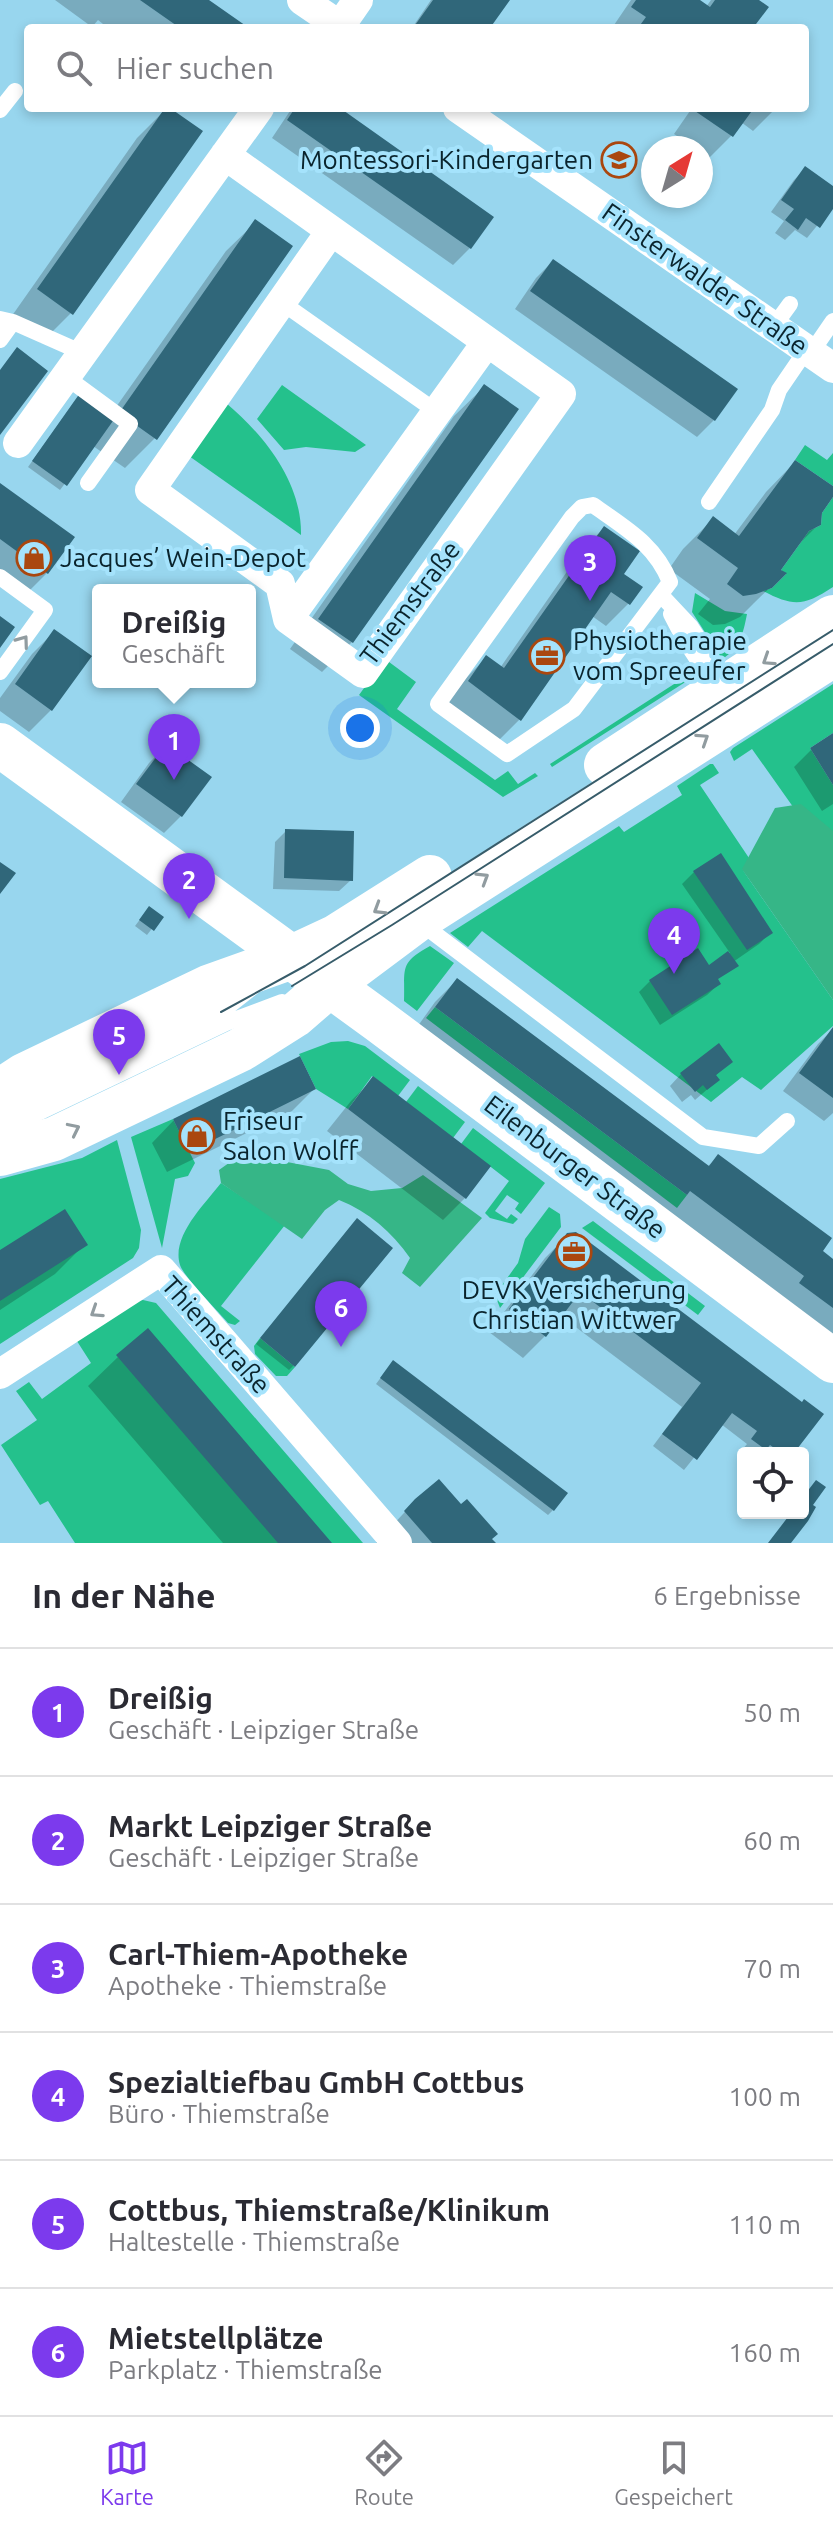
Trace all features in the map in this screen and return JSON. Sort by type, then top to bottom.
[{"type":"main road","points":[[0,1154],[54,1139],[240,1050],[294,1016],[312,972],[335,937],[833,617]]},
{"type":"main road","points":[[0,1091],[24,1075],[208,987],[312,972],[417,920],[833,655]]},
{"type":"main road","name":"Eilenburger Straße","points":[[0,745],[312,972],[833,1361]]},
{"type":"street","points":[[325,20],[358,0]]},
{"type":"street","points":[[18,443],[256,112]]},
{"type":"street","name":"Finsterwalder Straße","points":[[464,112],[782,315],[817,357]]},
{"type":"street","name":"Thiemstraße","points":[[225,155],[561,394],[363,673],[288,619]]},
{"type":"street","points":[[288,619],[280,584],[150,490],[331,231]]},
{"type":"street","points":[[288,619],[487,342]]},
{"type":"street","name":"Thiemstraße","points":[[0,1374],[161,1270],[397,1543]]},
{"type":"lane","points":[[0,110],[15,91]]},
{"type":"lane","points":[[281,302],[437,412]]},
{"type":"lane","points":[[0,340],[6,321],[74,365],[130,424],[88,483]]},
{"type":"lane","points":[[709,502],[772,410],[779,390],[817,357],[833,321]]},
{"type":"lane","points":[[593,505],[646,544],[663,565],[670,582],[661,595],[574,709],[507,754],[438,704],[582,507],[593,505]]},
{"type":"lane","points":[[0,577],[45,610],[0,672]]},
{"type":"lane","points":[[661,595],[680,642],[724,689]]},
{"type":"lane","points":[[661,595],[691,627],[724,689]]},
{"type":"lane","points":[[417,920],[703,1137],[759,1146],[787,1121]]},
{"type":"lane","points":[[0,1117],[312,972]]},
{"type":"lane","points":[[0,1131],[226,1023],[312,972]]},
{"type":"green space","points":[[282,385],[366,445],[355,452],[306,447],[284,450],[257,419]]},
{"type":"green space","points":[[226,403],[267,445],[288,478],[300,515],[301,535],[189,456]]},
{"type":"green space","points":[[805,445],[827,460],[833,453],[833,486],[795,460]]},
{"type":"green space","points":[[833,497],[833,587],[799,602],[783,600],[763,591],[772,588],[786,574],[781,570],[809,531],[821,525],[822,513]]},
{"type":"green space","points":[[695,593],[725,611],[747,614],[740,640],[722,659],[692,612]]},
{"type":"green space","points":[[385,659],[416,682],[397,709],[495,780],[508,771],[518,784],[535,773],[538,776],[503,797],[359,695]]},
{"type":"green space","points":[[685,677],[687,681],[552,767],[550,764]]},
{"type":"green space","points":[[833,684],[833,733],[810,748],[833,785],[833,991],[742,869],[833,1000],[833,1026],[761,1090],[742,1077],[711,1102],[482,931],[468,947],[450,933],[619,826],[624,832],[682,795],[677,786],[710,764],[719,773],[700,785],[749,858],[803,821],[752,749],[734,761],[730,752]]},
{"type":"green space","points":[[801,804],[833,831],[833,1000],[742,869],[775,808]]},
{"type":"green space","points":[[430,946],[454,963],[417,1011],[404,1001],[404,974],[408,962]]},
{"type":"green space","points":[[435,1007],[687,1195],[677,1208],[426,1018]]},
{"type":"green space","points":[[348,1041],[365,1046],[410,1080],[398,1096],[372,1076],[348,1109],[316,1089],[299,1054],[331,1042]]},
{"type":"green space","points":[[418,1086],[465,1122],[453,1138],[406,1102]]},
{"type":"green space","points":[[173,1119],[195,1163],[188,1176],[175,1179],[162,1248],[131,1137]]},
{"type":"green space","points":[[473,1128],[545,1183],[521,1214],[515,1209],[519,1203],[507,1195],[495,1211],[507,1219],[511,1214],[518,1219],[513,1224],[490,1218],[485,1213],[509,1181],[461,1144]]},
{"type":"green space","points":[[117,1140],[141,1230],[139,1248],[133,1258],[0,1344],[0,1179],[82,1158]]},
{"type":"green space","points":[[266,1158],[329,1170],[348,1184],[371,1191],[402,1188],[423,1175],[482,1218],[420,1287],[402,1273],[410,1258],[396,1240],[370,1217],[350,1205],[339,1200],[325,1210],[302,1239],[221,1183],[219,1170],[233,1160]]},
{"type":"green space","points":[[221,1183],[285,1225],[221,1306],[240,1321],[235,1325],[228,1323],[180,1265],[180,1243],[185,1232]]},
{"type":"green space","points":[[549,1207],[560,1214],[561,1227],[500,1308],[497,1300],[500,1288],[518,1263],[525,1239]]},
{"type":"green space","points":[[593,1221],[705,1306],[698,1315],[582,1228]]},
{"type":"green space","points":[[143,1300],[156,1303],[363,1543],[75,1543],[48,1501],[40,1505],[1,1445],[37,1420],[16,1391],[29,1382],[42,1399],[91,1363],[75,1338],[130,1302]]},
{"type":"green space","points":[[260,1338],[295,1367],[287,1376],[276,1376],[255,1354],[254,1346]]},
{"type":"building","points":[[140,0],[209,0],[243,24],[174,24]]},
{"type":"building","points":[[433,0],[510,0],[493,24],[416,24]]},
{"type":"building","points":[[636,0],[700,0],[710,7],[715,0],[759,0],[769,7],[756,24],[641,24],[646,17],[631,7]]},
{"type":"building","points":[[162,112],[176,112],[203,131],[73,315],[37,289]]},
{"type":"building","points":[[292,112],[346,112],[494,217],[471,249],[287,120]]},
{"type":"building","points":[[696,112],[751,112],[733,137]]},
{"type":"building","points":[[805,166],[833,186],[833,209],[820,228],[806,218],[798,230],[785,220],[794,209],[781,200]]},
{"type":"building","points":[[255,219],[293,246],[157,440],[119,413]]},
{"type":"building","points":[[553,259],[738,389],[715,421],[530,291]]},
{"type":"building","points":[[17,347],[48,371],[0,435],[0,370]]},
{"type":"building","points":[[484,384],[519,409],[353,643],[318,619]]},
{"type":"building","points":[[80,393],[115,418],[67,486],[32,461]]},
{"type":"building","points":[[795,460],[833,486],[833,497],[822,513],[821,525],[809,531],[781,570],[787,573],[772,588],[743,596],[727,584],[738,568],[697,538],[713,516],[739,536]]},
{"type":"building","points":[[0,483],[75,537],[48,574],[0,539]]},
{"type":"building","points":[[604,526],[640,551],[624,574],[643,587],[630,605],[611,592],[521,721],[468,681],[486,655],[504,668]]},
{"type":"building","points":[[0,616],[15,627],[0,648]]},
{"type":"building","points":[[54,629],[92,656],[52,711],[15,684]]},
{"type":"building","points":[[833,733],[833,785],[810,748]]},
{"type":"building","points":[[166,744],[212,777],[182,817],[136,784]]},
{"type":"building","points":[[285,829],[354,831],[353,881],[284,878]]},
{"type":"building","points":[[721,853],[773,933],[747,950],[693,871]]},
{"type":"building","points":[[0,862],[16,873],[0,894]]},
{"type":"building","points":[[149,906],[164,917],[154,931],[139,920]]},
{"type":"building","points":[[698,948],[709,965],[728,951],[739,966],[718,979],[721,984],[672,1015],[649,980]]},
{"type":"building","points":[[457,978],[709,1166],[718,1154],[832,1238],[823,1251],[833,1259],[833,1308],[799,1283],[804,1276],[690,1191],[687,1195],[435,1007]]},
{"type":"building","points":[[833,1027],[833,1098],[799,1073]]},
{"type":"building","points":[[719,1043],[733,1062],[716,1075],[720,1080],[707,1090],[703,1085],[695,1092],[680,1073]]},
{"type":"building","points":[[300,1056],[316,1089],[189,1152],[173,1119]]},
{"type":"building","points":[[373,1076],[491,1166],[466,1199],[348,1109]]},
{"type":"building","points":[[65,1209],[88,1245],[0,1301],[0,1250]]},
{"type":"building","points":[[357,1218],[393,1248],[295,1367],[260,1338]]},
{"type":"building","points":[[576,1232],[802,1402],[804,1399],[824,1414],[799,1447],[762,1447],[751,1439],[757,1431],[732,1413],[697,1460],[662,1434],[701,1383],[588,1298],[575,1299],[546,1337],[509,1309],[567,1233]]},
{"type":"building","points":[[148,1328],[332,1543],[278,1543],[116,1355]]},
{"type":"building","points":[[393,1360],[568,1493],[554,1511],[380,1378]]},
{"type":"building","points":[[439,1479],[461,1504],[467,1499],[498,1534],[492,1539],[496,1543],[432,1543],[404,1511]]},
{"type":"building","points":[[816,1480],[826,1487],[813,1505],[816,1507],[808,1521],[791,1543],[768,1543],[786,1519],[809,1519],[809,1489]]},
{"type":"tram line","points":[[221,1012],[305,966],[833,630]]},
{"type":"tram line","points":[[292,986],[833,644]]},
{"type":"place","name":"Montessori-Kindergarten","points":[[619,160]]},
{"type":"place","name":"Jacques’ Wein-Depot","points":[[34,558]]},
{"type":"place","name":"Carl-Thiem-Apotheke","points":[[590,601]]},
{"type":"place","name":"Physiotherapie vom Spreeufer","points":[[547,656]]},
{"type":"place","name":"Dreißig","points":[[174,780]]},
{"type":"place","name":"Markt Leipziger Straße","points":[[189,919]]},
{"type":"place","name":"Spezialtiefbau GmbH Cottbus","points":[[674,974]]},
{"type":"place","name":"Cottbus, Thiemstraße/Klinikum","points":[[119,1075]]},
{"type":"place","name":"Friseur Salon Wolff","points":[[197,1136]]},
{"type":"place","name":"DEVK Versicherung Christian Wittwer","points":[[574,1252]]},
{"type":"place","name":"Mietstellplätze","points":[[341,1347]]}]
